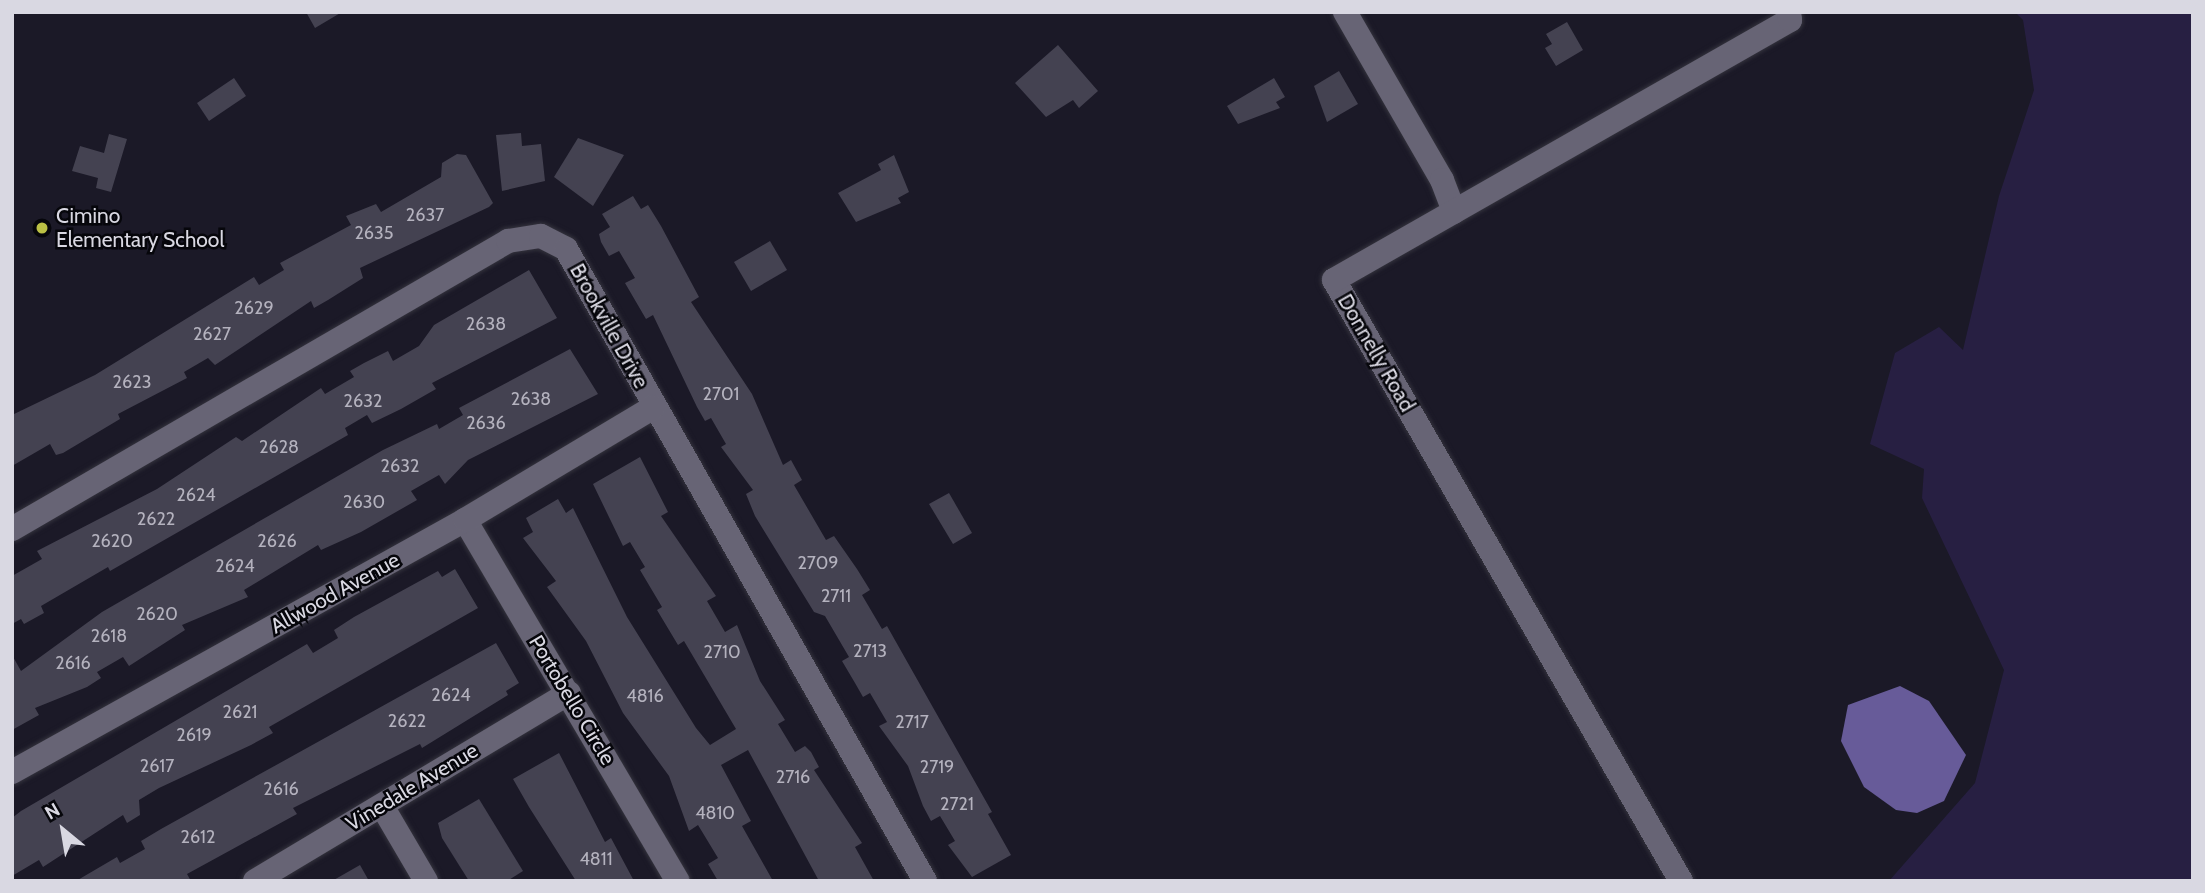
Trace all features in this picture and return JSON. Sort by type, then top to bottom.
[{"type":"street","points":[[1345,12],[1443,180],[1454,212]]},
{"type":"street","name":"Donnelly Road","points":[[1681,881],[1334,280],[1790,16]]},
{"type":"street","name":"Brookville Drive","points":[[12,528],[508,241],[541,236],[566,249],[925,881]]},
{"type":"street","name":"Allwood Avenue","points":[[12,772],[465,520],[654,407]]},
{"type":"street","name":"Portobello Circle","points":[[465,520],[678,881]]},
{"type":"street","name":"Vinedale Avenue","points":[[255,881],[569,693]]},
{"type":"street","points":[[382,806],[426,881]]},
{"type":"shaded area","points":[[2015,12],[2193,12],[2193,881],[1889,881],[1975,783],[2004,670],[1922,498],[1924,469],[1870,444],[1895,353],[1939,327],[1963,350],[1999,196],[2034,90],[2023,20]]},
{"type":"shaded area","points":[[1900,686],[1929,701],[1966,755],[1944,801],[1917,813],[1896,810],[1864,787],[1841,741],[1848,705]]},
{"type":"building","points":[[306,12],[342,12],[315,28]]},
{"type":"building","points":[[1567,22],[1583,50],[1556,66],[1545,48],[1552,44],[1546,34]]},
{"type":"building","points":[[1058,45],[1098,91],[1079,108],[1073,100],[1046,117],[1015,83]]},
{"type":"building","points":[[1339,71],[1358,104],[1327,122],[1314,86]]},
{"type":"building","points":[[234,78],[246,96],[209,121],[197,103]]},
{"type":"building","points":[[1274,78],[1285,97],[1276,102],[1280,108],[1238,124],[1227,106]]},
{"type":"building","points":[[521,133],[522,146],[541,144],[545,181],[502,191],[496,135]]},
{"type":"building","points":[[109,134],[127,139],[111,192],[96,188],[98,178],[72,171],[80,146],[104,153]]},
{"type":"building","points":[[578,138],[624,155],[593,206],[554,177]]},
{"type":"building","points":[[457,154],[466,155],[493,203],[489,207],[360,268],[363,278],[328,300],[314,308],[311,301],[215,365],[208,358],[184,372],[187,378],[118,414],[120,419],[63,453],[56,455],[50,444],[12,466],[12,415],[95,375],[254,277],[259,285],[284,270],[280,263],[351,225],[346,216],[376,204],[381,212],[441,177],[442,163]]},
{"type":"building","points":[[894,155],[909,192],[898,198],[901,203],[856,222],[838,193],[881,170],[878,164]]},
{"type":"building","points":[[633,196],[641,209],[648,205],[661,226],[699,297],[691,302],[752,394],[783,465],[791,460],[802,480],[794,485],[826,540],[834,536],[870,590],[862,595],[882,629],[887,626],[992,812],[988,814],[1011,855],[972,877],[948,845],[955,841],[940,816],[931,821],[908,766],[879,726],[887,722],[870,693],[863,697],[842,661],[849,657],[825,616],[814,612],[755,516],[746,494],[753,490],[721,447],[726,444],[711,418],[705,421],[697,407],[653,315],[646,319],[625,283],[635,278],[619,251],[609,256],[601,242],[599,234],[610,227],[602,214]]},
{"type":"building","points":[[770,241],[787,270],[751,291],[734,262]]},
{"type":"building","points":[[529,270],[557,318],[432,383],[436,389],[401,409],[372,423],[367,415],[345,428],[348,435],[110,571],[108,567],[41,606],[44,613],[24,624],[21,619],[12,624],[12,576],[42,559],[37,551],[157,489],[236,437],[242,441],[321,388],[325,394],[354,377],[350,371],[364,363],[388,351],[393,361],[419,346],[434,325]]},
{"type":"building","points":[[570,349],[598,394],[468,460],[445,484],[439,475],[411,491],[417,500],[361,532],[321,550],[318,545],[244,590],[248,597],[182,625],[185,630],[129,666],[123,657],[97,672],[101,678],[87,687],[35,708],[39,715],[12,730],[12,655],[21,671],[102,612],[383,450],[437,424],[439,429],[463,415],[459,408]]},
{"type":"building","points":[[640,457],[668,512],[661,516],[716,596],[707,601],[725,632],[737,625],[760,681],[785,720],[778,724],[795,752],[805,746],[811,752],[819,767],[814,770],[862,843],[855,847],[874,881],[819,881],[748,750],[721,765],[751,821],[742,826],[773,881],[718,881],[708,864],[718,858],[698,825],[689,831],[669,776],[623,713],[586,641],[547,587],[556,581],[523,538],[533,532],[526,518],[558,499],[566,513],[573,508],[627,617],[696,728],[710,745],[736,729],[684,641],[678,645],[657,610],[662,607],[640,570],[645,567],[630,542],[623,546],[593,484]]},
{"type":"building","points":[[949,493],[972,533],[953,544],[929,504]]},
{"type":"building","points":[[455,569],[478,608],[269,727],[273,733],[139,800],[140,815],[127,823],[123,815],[43,867],[39,860],[12,876],[12,818],[21,811],[307,644],[313,653],[338,638],[334,630],[354,617],[438,571],[442,577]]},
{"type":"building","points":[[496,643],[519,683],[506,691],[508,695],[422,748],[420,744],[293,808],[297,814],[187,874],[191,881],[76,881],[117,857],[120,863],[145,849],[141,841],[161,829]]},
{"type":"building","points":[[559,753],[605,842],[611,838],[634,881],[576,881],[529,807],[513,779]]},
{"type":"building","points":[[479,799],[523,871],[507,881],[469,881],[442,838],[438,823]]},
{"type":"building","points":[[360,865],[369,881],[332,881]]},
{"type":"place","name":"Cimino Elementary School","points":[[42,228]]}]
